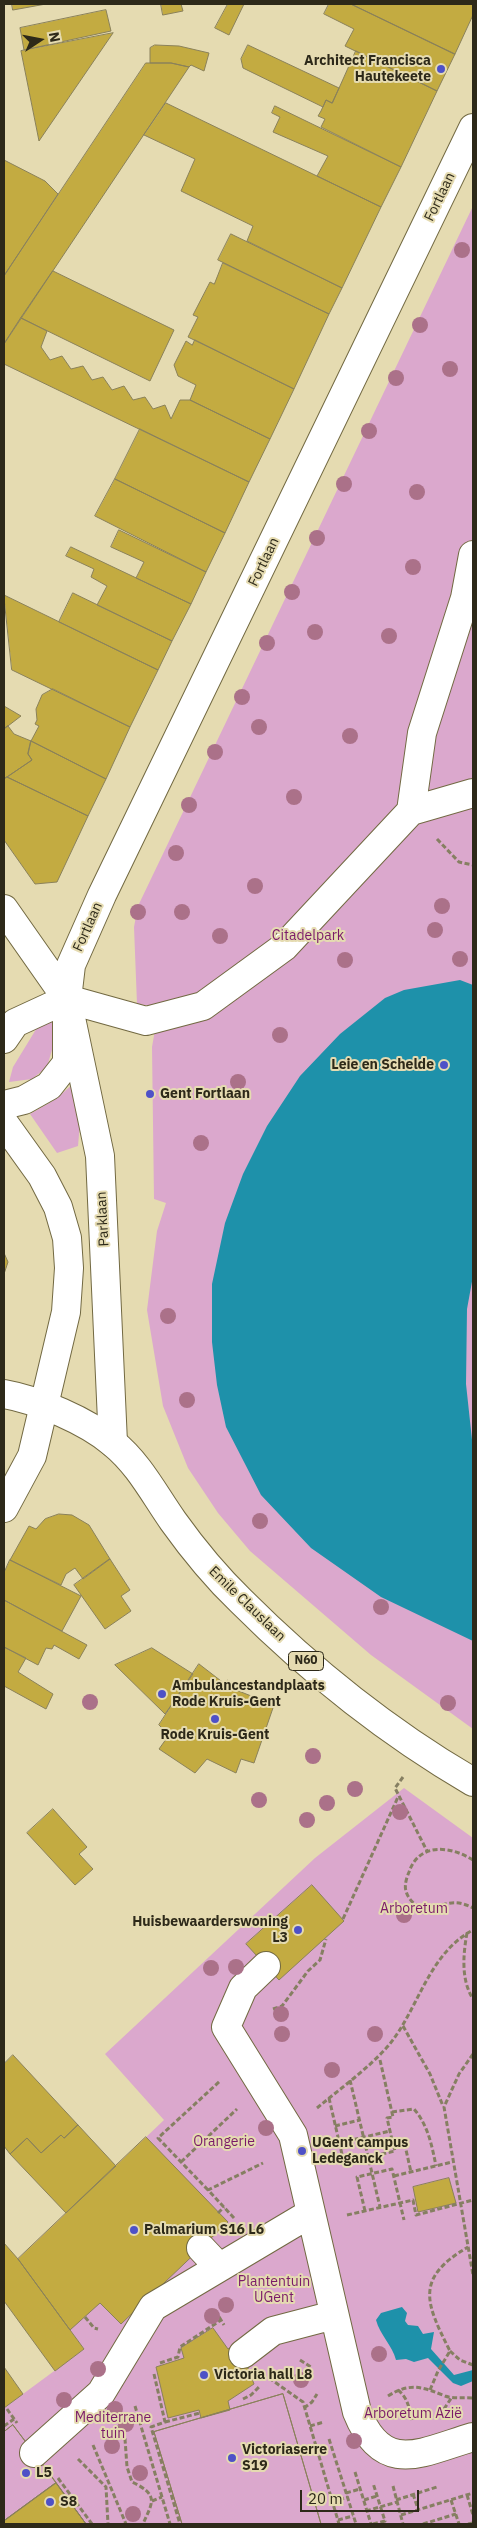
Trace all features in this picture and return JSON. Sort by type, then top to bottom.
[{"type":"street","name":"Fortlaan","points":[[67,999],[71,965],[102,896],[473,128]]},
{"type":"street","points":[[411,811],[422,733],[465,598],[473,555]]},
{"type":"street","points":[[4,1039],[15,1022],[67,999],[146,1021],[203,1006],[284,947],[411,811],[473,793]]},
{"type":"street","name":"Parklaan","points":[[4,909],[67,999],[100,1156],[113,1443]]},
{"type":"street","points":[[4,1105],[24,1100],[48,1086],[67,1063],[67,999]]},
{"type":"street","points":[[4,1123],[42,1176],[58,1207],[67,1238],[69,1268],[66,1312],[32,1456],[4,1508]]},
{"type":"street","name":"N60","points":[[4,1394],[44,1407]]},
{"type":"street","name":"Emile Clauslaan","points":[[44,1407],[83,1424],[113,1443],[141,1472],[173,1521],[208,1566],[248,1608],[303,1658],[374,1715],[473,1782]]},
{"type":"street","points":[[266,1966],[243,1988],[226,2027],[263,2085],[293,2141],[334,2315],[360,2419],[366,2433],[375,2444],[393,2454],[412,2455],[473,2437]]},
{"type":"street","points":[[35,2451],[101,2393],[112,2378],[153,2307],[210,2258],[259,2244],[312,2218]]},
{"type":"street","points":[[243,2354],[273,2331],[334,2315]]},
{"type":"path","points":[[343,1919],[398,1795],[428,1851]]},
{"type":"path","points":[[473,1860],[447,1849],[428,1851],[419,1854],[411,1866],[406,1879],[406,1890],[412,1902],[423,1911],[446,1902],[462,1902],[473,1908]]},
{"type":"path","points":[[208,2190],[276,2157],[293,2141],[329,2098],[388,2046],[402,2026],[413,2003],[441,1957],[460,1936],[473,1930]]},
{"type":"path","points":[[467,1933],[464,1968],[466,1982],[473,1999]]},
{"type":"path","points":[[402,2026],[430,2074],[444,2107],[473,2276]]},
{"type":"path","points":[[444,2107],[459,2074],[473,2054]]},
{"type":"path","points":[[245,2058],[158,2138],[259,2244]]},
{"type":"path","points":[[329,2098],[344,2163],[394,2151],[387,2118],[393,2117],[380,2060]]},
{"type":"path","points":[[350,2079],[380,2207]]},
{"type":"path","points":[[181,2162],[263,2085]]},
{"type":"path","points":[[392,2112],[414,2109],[419,2115],[425,2124],[436,2166]]},
{"type":"path","points":[[335,2126],[360,2120]]},
{"type":"path","points":[[339,2143],[390,2131]]},
{"type":"path","points":[[393,2144],[404,2141],[411,2172]]},
{"type":"path","points":[[394,2176],[452,2162]]},
{"type":"path","points":[[365,2211],[357,2177],[392,2169],[404,2220]]},
{"type":"path","points":[[312,2218],[365,2211],[413,2200],[416,2215],[473,2200]]},
{"type":"path","points":[[218,2213],[224,2207]]},
{"type":"path","points":[[468,2247],[441,2267],[433,2276],[430,2285],[434,2315],[450,2351],[460,2360],[473,2365]]},
{"type":"path","points":[[85,2317],[94,2328],[106,2331]]},
{"type":"path","points":[[430,2390],[438,2370],[450,2351]]},
{"type":"path","points":[[153,2371],[165,2422]]},
{"type":"path","points":[[243,2399],[251,2396],[266,2376],[303,2402],[339,2522],[353,2516]]},
{"type":"path","points":[[360,2419],[398,2390],[414,2387],[430,2390],[445,2396],[473,2398]]},
{"type":"path","points":[[398,2390],[404,2394],[414,2425]]},
{"type":"path","points":[[129,2406],[134,2401],[170,2524]]},
{"type":"path","points":[[180,2524],[151,2427],[200,2413]]},
{"type":"path","points":[[74,2417],[126,2524]]},
{"type":"path","points":[[74,2417],[70,2442],[75,2455],[108,2486],[108,2524]]},
{"type":"path","points":[[117,2418],[116,2425],[125,2439],[127,2448],[128,2474],[132,2482],[148,2492],[152,2500],[151,2511],[143,2524]]},
{"type":"path","points":[[4,2426],[14,2419]]},
{"type":"path","points":[[324,2422],[356,2524]]},
{"type":"path","points":[[35,2451],[92,2524]]},
{"type":"path","points":[[372,2480],[384,2521],[373,2524]]},
{"type":"path","points":[[412,2488],[419,2510]]},
{"type":"path","points":[[332,2502],[360,2489]]},
{"type":"path","points":[[401,2515],[473,2493]]},
{"type":"path","points":[[467,2495],[473,2515]]},
{"type":"path","points":[[364,2500],[377,2496]]},
{"type":"path","points":[[152,2500],[162,2497]]},
{"type":"path","points":[[452,2500],[459,2524]]},
{"type":"path","points":[[366,2511],[397,2502]]},
{"type":"path","points":[[423,2524],[456,2514]]},
{"type":"path","points":[[468,2524],[473,2523]]},
{"type":"green space","name":"Citadelpark","points":[[473,206],[473,1729],[371,1655],[250,1551],[218,1513],[188,1468],[163,1406],[147,1310],[157,1231],[166,1203],[154,1199],[152,1047],[159,1007],[137,1004],[134,927],[138,906]]},
{"type":"green space","points":[[46,1013],[50,1015],[56,1036],[47,1067],[32,1079],[9,1082],[13,1067]]},
{"type":"green space","points":[[74,1083],[80,1123],[78,1146],[57,1153],[30,1114],[56,1099]]},
{"type":"green space","name":"Plantentuin UGent","points":[[404,1788],[473,1838],[473,2524],[4,2524],[4,2408],[84,2349],[18,2259],[164,2120],[105,2054],[315,1858]]},
{"type":"water","points":[[460,980],[473,985],[473,1276],[467,1309],[466,1384],[473,1449],[473,1641],[381,1597],[311,1548],[261,1495],[226,1427],[217,1385],[212,1342],[212,1284],[225,1223],[243,1174],[267,1126],[300,1076],[340,1034],[385,998],[404,990]]},
{"type":"water","points":[[402,2307],[407,2313],[405,2321],[408,2325],[418,2326],[423,2334],[434,2332],[431,2349],[454,2375],[473,2370],[473,2381],[461,2386],[453,2383],[428,2358],[414,2362],[406,2359],[396,2360],[376,2320],[381,2313]]},
{"type":"building","points":[[12,4],[46,4],[13,10]]},
{"type":"building","points":[[161,4],[181,4],[183,11],[163,15]]},
{"type":"building","points":[[228,4],[244,4],[229,35],[215,28]]},
{"type":"building","points":[[329,4],[351,4],[455,54],[437,91],[345,46],[354,29],[324,14]]},
{"type":"building","points":[[351,4],[473,4],[473,15],[455,54]]},
{"type":"building","points":[[106,10],[111,31],[24,50],[20,28]]},
{"type":"building","points":[[113,33],[39,141],[21,51]]},
{"type":"building","points":[[155,45],[179,46],[209,53],[204,71],[191,65],[189,67],[171,63],[150,63],[150,48]]},
{"type":"building","points":[[248,45],[339,88],[332,103],[326,100],[323,107],[243,68],[241,59]]},
{"type":"building","points":[[356,51],[437,91],[401,167],[321,127],[325,119],[318,116],[326,100],[332,103]]},
{"type":"building","points":[[146,63],[171,63],[189,67],[4,344],[4,276]]},
{"type":"building","points":[[166,103],[381,207],[342,288],[247,241],[253,226],[181,191],[195,159],[144,135]]},
{"type":"building","points":[[275,106],[401,167],[381,207],[317,176],[328,156],[273,132],[280,117],[272,113]]},
{"type":"building","points":[[4,160],[45,181],[58,194],[4,276]]},
{"type":"building","points":[[231,234],[342,288],[329,314],[218,260]]},
{"type":"building","points":[[223,263],[329,314],[294,389],[188,337],[198,317],[193,315],[210,282],[214,284]]},
{"type":"building","points":[[53,271],[174,330],[150,381],[21,318]]},
{"type":"building","points":[[21,318],[47,331],[41,347],[50,360],[62,356],[71,369],[83,366],[92,380],[103,377],[112,390],[124,386],[133,400],[145,397],[153,409],[165,405],[171,419],[180,400],[190,400],[270,439],[249,482],[4,364],[4,344]]},
{"type":"building","points":[[195,340],[294,389],[270,439],[190,400],[196,385],[178,376],[174,365],[186,341],[192,345]]},
{"type":"building","points":[[140,429],[249,482],[225,533],[115,479]]},
{"type":"building","points":[[115,479],[225,533],[206,572],[95,516]]},
{"type":"building","points":[[119,530],[206,572],[191,604],[136,578],[144,562],[111,547]]},
{"type":"building","points":[[71,547],[191,604],[172,641],[97,605],[107,586],[91,577],[94,569],[66,556]]},
{"type":"building","points":[[73,593],[172,641],[158,670],[59,622]]},
{"type":"building","points":[[4,595],[158,670],[130,727],[12,670]]},
{"type":"building","points":[[53,689],[130,727],[106,779],[31,741],[39,726],[35,724],[37,720],[36,709],[42,695]]},
{"type":"building","points":[[4,706],[21,716],[4,729]]},
{"type":"building","points":[[8,726],[14,734],[31,741],[28,754],[32,760],[4,779],[4,729]]},
{"type":"building","points":[[31,741],[106,779],[88,816],[7,777],[32,760],[28,754]]},
{"type":"building","points":[[7,777],[88,816],[57,882],[35,884],[4,840],[4,779]]},
{"type":"building","points":[[4,1253],[8,1262],[4,1274]]},
{"type":"building","points":[[59,1514],[72,1515],[89,1525],[110,1559],[83,1579],[75,1568],[66,1574],[61,1585],[10,1560],[29,1526],[36,1529],[45,1519]]},
{"type":"building","points":[[110,1559],[130,1590],[121,1596],[131,1611],[105,1629],[74,1585]]},
{"type":"building","points":[[10,1560],[81,1596],[62,1631],[4,1600],[4,1573]]},
{"type":"building","points":[[4,1600],[87,1645],[79,1659],[54,1645],[52,1649],[46,1648],[38,1665],[4,1647]]},
{"type":"building","points":[[4,1647],[26,1658],[18,1672],[53,1694],[46,1709],[4,1686]]},
{"type":"building","name":"Ambulancestandplaats Rode Kruis-Gent","points":[[152,1648],[193,1674],[165,1714],[115,1665]]},
{"type":"building","name":"Rode Kruis-Gent","points":[[199,1664],[225,1684],[227,1680],[238,1686],[236,1690],[274,1705],[254,1763],[241,1759],[236,1773],[207,1759],[195,1773],[159,1749],[169,1735],[159,1725]]},
{"type":"building","points":[[53,1809],[87,1847],[79,1854],[93,1869],[75,1885],[27,1833]]},
{"type":"building","name":"Huisbewaarderswoning L3","points":[[312,1885],[344,1921],[279,1980],[246,1944]]},
{"type":"building","points":[[13,2055],[78,2125],[64,2138],[61,2135],[41,2153],[27,2138],[10,2154],[4,2146],[4,2064]]},
{"type":"building","points":[[78,2125],[116,2166],[66,2213],[10,2154],[27,2138],[41,2153],[61,2135],[64,2138]]},
{"type":"building","name":"Palmarium S16 L6","points":[[146,2137],[228,2222],[121,2324],[100,2303],[70,2330],[18,2259]]},
{"type":"building","points":[[449,2178],[456,2203],[418,2212],[413,2187]]},
{"type":"building","points":[[4,2243],[18,2259],[84,2349],[55,2371],[4,2301]]},
{"type":"building","name":"Victoria hall L8","points":[[213,2328],[228,2349],[238,2342],[254,2384],[228,2401],[230,2410],[201,2418],[199,2410],[168,2418],[156,2367],[184,2358],[181,2348]]},
{"type":"building","points":[[4,2367],[23,2394],[4,2408]]},
{"type":"building","name":"Victoriaserre S19","points":[[283,2394],[321,2524],[182,2524],[154,2432]]},
{"type":"building","name":"Victoriaserre S19","points":[[283,2394],[321,2524],[182,2524],[154,2432]]},
{"type":"building","name":"L5","points":[[13,2425],[56,2483],[4,2521],[4,2432]]},
{"type":"building","name":"L5","points":[[13,2425],[86,2524],[4,2524],[4,2432]]},
{"type":"building","name":"S8","points":[[56,2483],[86,2524],[4,2524],[4,2521]]},
{"type":"building","name":"S8","points":[[56,2483],[86,2524],[4,2524],[4,2521]]},
{"type":"place","name":"Architect Francisca Hautekeete","points":[[441,69]]},
{"type":"place","name":"Leie en Schelde","points":[[444,1065]]},
{"type":"place","name":"Gent Fortlaan","points":[[150,1094]]},
{"type":"place","name":"Ambulancestandplaats Rode Kruis-Gent","points":[[162,1694]]},
{"type":"place","name":"Rode Kruis-Gent","points":[[215,1719]]},
{"type":"place","name":"Huisbewaarderswoning L3","points":[[298,1930]]},
{"type":"place","name":"UGent campus Ledeganck","points":[[302,2151]]},
{"type":"place","name":"Palmarium S16 L6","points":[[134,2230]]},
{"type":"place","name":"Victoria hall L8","points":[[204,2375]]},
{"type":"place","name":"Victoriaserre S19","points":[[232,2458]]},
{"type":"place","name":"L5","points":[[26,2473]]},
{"type":"place","name":"S8","points":[[50,2502]]},
{"type":"park label","name":"Arboretum","points":[[414,1909]]},
{"type":"park label","name":"Orangerie","points":[[224,2142]]},
{"type":"park label","name":"Arboretum Azië","points":[[413,2414]]},
{"type":"park label","name":"Mediterrane tuin","points":[[113,2426]]}]
